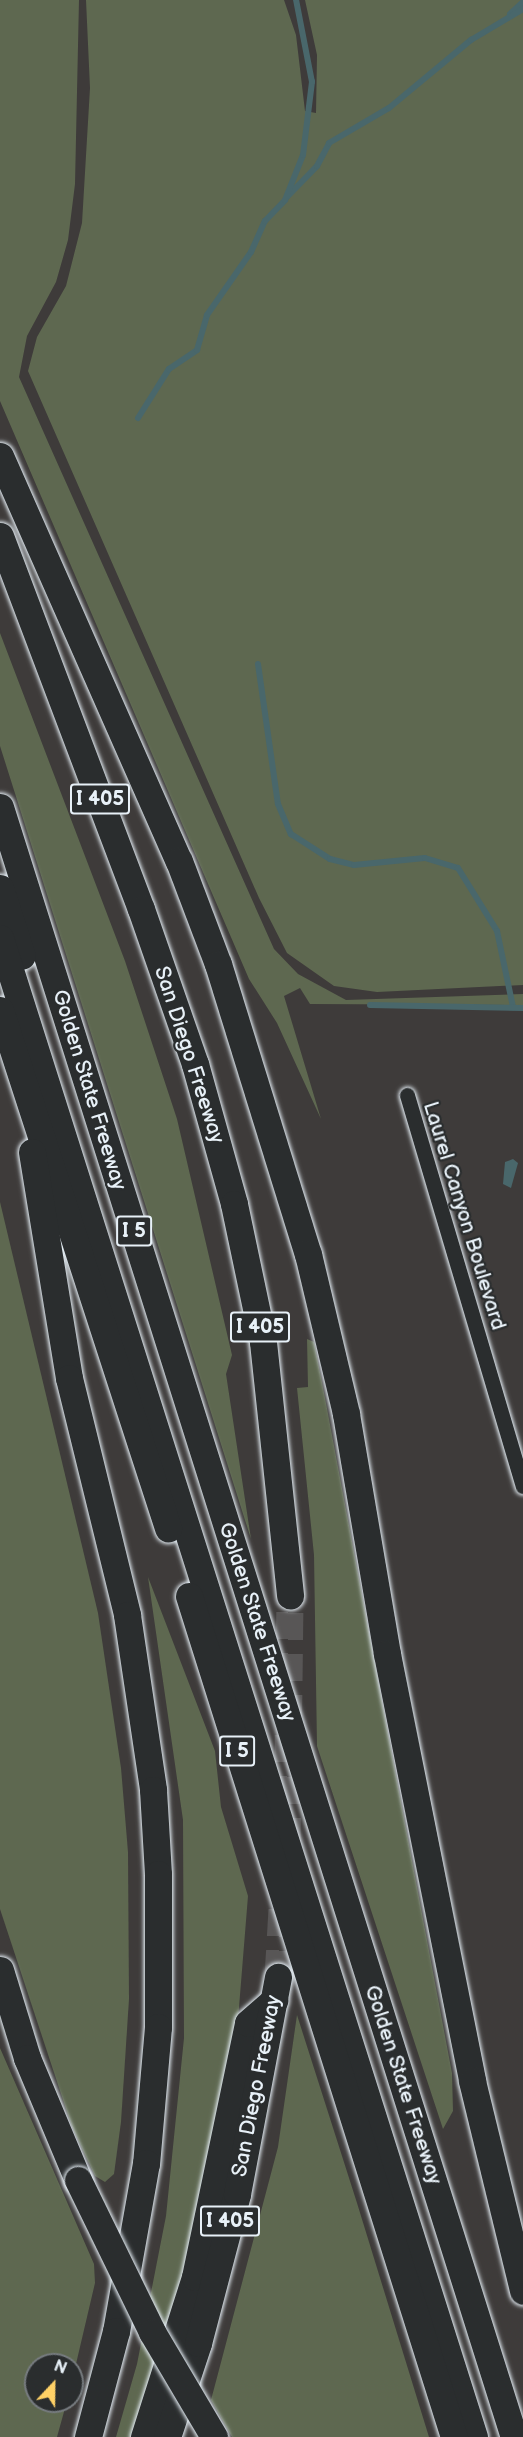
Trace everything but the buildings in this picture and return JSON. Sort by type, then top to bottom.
[{"type":"highway","points":[[0,456],[179,861],[218,964],[308,1254],[346,1414],[467,2058],[523,2291]]},
{"type":"highway","name":"San Diego Freeway","points":[[0,536],[145,920],[195,1064],[234,1204],[263,1342],[290,1596]]},
{"type":"highway","name":"Golden State Freeway","points":[[0,807],[514,2437]]},
{"type":"highway","points":[[0,888],[233,1627],[267,1656]]},
{"type":"highway","points":[[0,938],[474,2437]]},
{"type":"highway","name":"I 5","points":[[0,1010],[454,2437]]},
{"type":"highway","points":[[17,1065],[69,1378],[141,1696],[158,1874],[158,2027],[146,2163],[116,2331],[88,2437]]},
{"type":"highway","points":[[0,1970],[27,2058],[78,2180],[152,2332],[214,2437]]},
{"type":"highway","name":"San Diego Freeway","points":[[144,2437],[195,2277],[248,2023],[276,1989],[234,2205],[167,2437]]},
{"type":"street","name":"Laurel Canyon Boulevard","points":[[406,1095],[523,1486]]},
{"type":"green space","points":[[0,0],[79,0],[75,184],[68,240],[56,282],[27,336],[19,377],[274,949],[298,974],[346,1000],[523,994],[523,1005],[310,1004],[300,988],[284,996],[321,1119],[277,1023],[249,979],[0,401]]},
{"type":"green space","points":[[86,0],[284,0],[296,35],[305,111],[316,113],[317,55],[305,0],[523,0],[523,985],[377,992],[334,986],[287,953],[259,898],[28,371],[37,337],[66,286],[82,223],[90,88]]},
{"type":"green space","points":[[0,633],[125,961],[177,1119],[232,1355],[226,1374],[251,1539],[0,746]]},
{"type":"green space","points":[[0,1202],[98,1613],[121,1768],[128,1852],[129,1999],[121,2122],[114,2174],[105,2182],[95,2176],[72,2127],[0,1909]]},
{"type":"green space","points":[[307,1339],[314,1342],[452,2073],[453,2111],[443,2129],[317,1746],[314,1555],[297,1388],[308,1387]]},
{"type":"green space","points":[[148,1577],[215,1751],[221,1807],[248,1896],[237,2032],[202,2211],[134,2437],[116,2437],[137,2364],[166,2216],[184,2038],[183,1820]]},
{"type":"green space","points":[[297,2015],[429,2437],[232,2437],[211,2400],[278,2147]]},
{"type":"green space","points":[[0,2048],[94,2264],[95,2283],[79,2353],[24,2353],[24,2413],[64,2413],[57,2437],[0,2437]]},
{"type":"water","points":[[513,1159],[518,1163],[511,1188],[503,1184],[505,1162]]},
{"type":"waterway","points":[[138,418],[169,369],[197,350],[207,315],[251,252],[265,221],[285,200],[303,155],[312,82],[296,0]]},
{"type":"waterway","points":[[510,14],[523,2]]},
{"type":"waterway","points":[[287,197],[317,166],[329,143],[389,108],[471,40],[523,9]]},
{"type":"waterway","points":[[258,664],[278,804],[291,834],[330,859],[354,865],[425,858],[458,868],[497,931],[513,1007]]},
{"type":"waterway","points":[[370,1005],[523,1008]]},
{"type":"tunnel","points":[[287,1844],[290,1596]]},
{"type":"tunnel","points":[[278,1977],[283,1894]]}]
